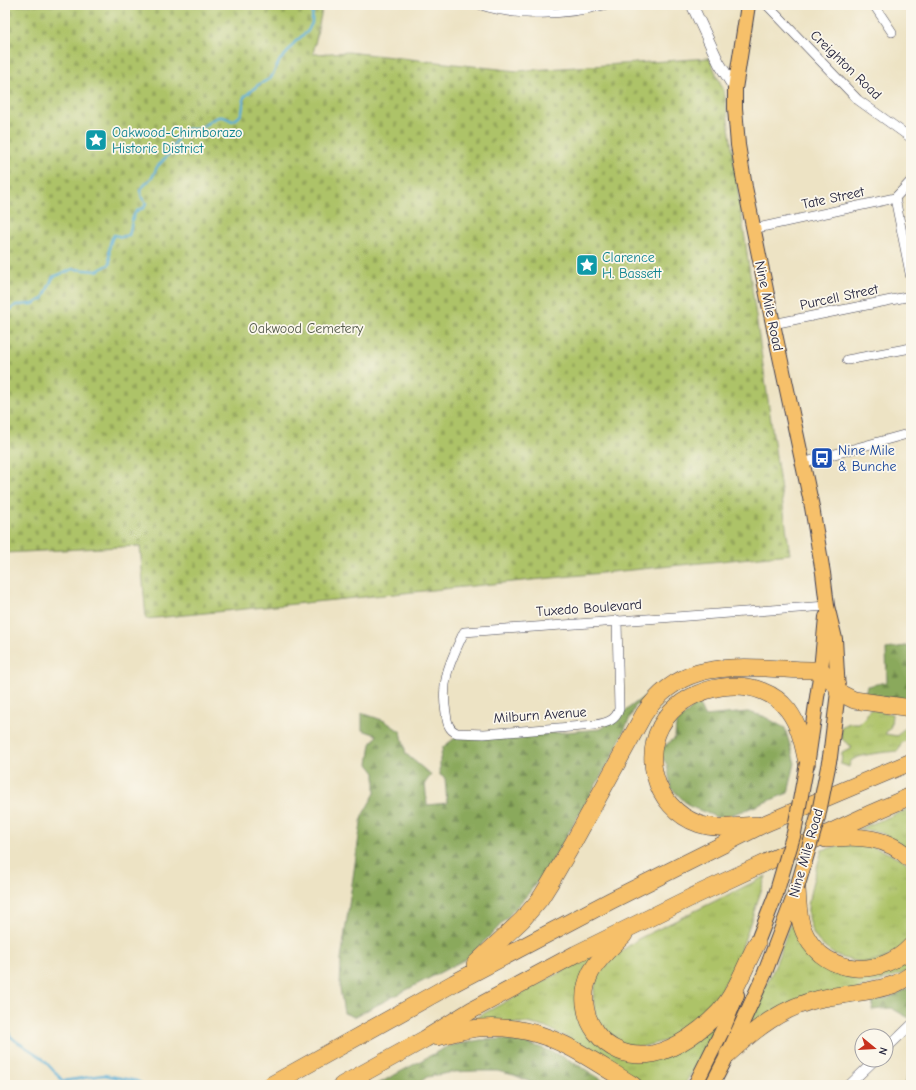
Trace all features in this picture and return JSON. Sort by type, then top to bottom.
[{"type":"highway","points":[[454,983],[522,920],[540,899],[572,845],[644,714],[657,697],[676,683],[703,671],[734,667],[821,670],[838,689],[854,700],[911,708]]},
{"type":"highway","points":[[764,824],[723,827],[705,826],[684,816],[670,804],[661,793],[654,775],[652,759],[654,746],[664,720],[681,703],[708,690],[739,686],[753,688],[773,697],[787,709],[798,728],[807,763]]},
{"type":"highway","points":[[271,1085],[454,983],[610,901],[764,824],[911,762]]},
{"type":"highway","points":[[342,1085],[425,1039],[472,1010],[576,954],[698,894],[911,796]]},
{"type":"highway","points":[[812,841],[846,838],[873,838],[889,843],[911,860]]},
{"type":"highway","points":[[797,888],[799,914],[806,936],[816,950],[833,962],[847,968],[876,968],[894,961],[911,946]]},
{"type":"highway","points":[[632,927],[600,959],[592,970],[585,989],[584,1000],[588,1019],[597,1034],[617,1050],[634,1054],[651,1054],[667,1049],[698,1030],[728,1001],[758,943]]},
{"type":"highway","points":[[728,1054],[746,1037],[765,1023],[795,1006],[820,999],[878,989],[895,984],[911,975]]},
{"type":"highway","points":[[425,1039],[478,1028],[500,1028],[529,1031],[560,1042],[633,1085]]},
{"type":"main road","name":"Nine Mile Road","points":[[712,1085],[728,1054],[764,975],[797,888],[818,817],[830,756],[838,689],[835,639],[827,606],[819,545],[753,229],[738,145],[735,113],[735,90],[748,5]]},
{"type":"main road","name":"Nine Mile Road","points":[[695,1085],[725,1025],[758,943],[776,894],[794,834],[807,763],[821,670],[827,606]]},
{"type":"street","points":[[482,5],[521,12],[572,8],[584,10],[604,5]]},
{"type":"street","points":[[692,5],[719,62],[735,90]]},
{"type":"street","name":"Creighton Road","points":[[767,5],[858,100],[911,138]]},
{"type":"street","points":[[874,5],[892,32]]},
{"type":"street","points":[[911,181],[895,198],[911,278]]},
{"type":"street","name":"Tate Street","points":[[753,229],[895,198]]},
{"type":"street","name":"Purcell Street","points":[[773,324],[911,296]]},
{"type":"street","points":[[847,360],[911,348]]},
{"type":"street","points":[[802,463],[911,433]]},
{"type":"street","name":"Tuxedo Boulevard","points":[[457,733],[451,729],[447,718],[444,687],[448,665],[464,632],[827,606]]},
{"type":"street","name":"Milburn Avenue","points":[[457,733],[484,734],[595,725],[609,722],[617,715],[618,711],[617,620]]},
{"type":"street","points":[[894,1041],[911,1025]]},
{"type":"street","points":[[849,1085],[867,1068]]},
{"type":"green space","name":"Oakwood Cemetery","points":[[5,5],[323,5],[313,54],[348,52],[517,71],[709,58],[724,91],[726,102],[790,554],[146,619],[140,546],[5,553]]},
{"type":"green space","points":[[911,645],[911,699],[864,697],[867,686],[887,682],[886,649]]},
{"type":"green space","points":[[650,692],[635,707],[612,757],[554,858],[529,893],[495,931],[466,959],[354,1017],[344,1013],[340,989],[341,959],[362,816],[375,793],[375,773],[368,764],[371,744],[377,735],[362,730],[362,713],[385,721],[401,732],[406,754],[431,775],[425,783],[427,805],[447,803],[445,778],[440,775],[440,759],[443,747],[455,738],[528,735],[601,729]]},
{"type":"green space","points":[[698,702],[704,716],[748,712],[763,716],[785,728],[795,763],[788,793],[743,811],[719,818],[689,806],[671,788],[667,765],[658,751],[675,738],[676,724]]},
{"type":"green space","points":[[870,709],[892,714],[891,726],[885,734],[897,736],[909,723],[911,723],[911,740],[902,742],[898,751],[860,757],[851,761],[849,767],[841,764],[842,753],[852,748],[841,738],[841,727],[849,723],[859,723]]},
{"type":"green space","points":[[911,808],[911,849],[879,832],[859,829]]},
{"type":"green space","points":[[863,843],[903,859],[911,869],[911,937],[893,954],[879,960],[868,962],[846,959],[827,949],[819,942],[813,933],[808,914],[812,886],[822,850],[842,845]]},
{"type":"green space","points":[[766,876],[735,968],[708,1009],[668,1040],[641,1047],[620,1043],[605,1033],[595,1015],[593,996],[597,977],[612,958],[638,939]]},
{"type":"green space","points":[[794,914],[830,968],[911,955],[911,968],[906,972],[746,1030],[775,966]]},
{"type":"green space","points":[[594,954],[577,1005],[635,1061],[716,1023],[695,1068],[684,1085],[647,1085],[582,1046],[548,1028],[527,1023],[466,1023]]},
{"type":"green space","points":[[911,987],[911,1019],[891,1008],[872,1010],[873,1001],[888,998]]},
{"type":"green space","points":[[502,1039],[529,1044],[554,1052],[610,1085],[537,1085],[514,1075],[497,1071],[476,1071],[453,1072],[427,1077],[416,1085],[376,1085],[448,1046],[480,1040]]},
{"type":"green space","points":[[911,1065],[911,1085],[904,1085]]},
{"type":"waterway","points":[[5,314],[16,305],[33,304],[43,299],[53,277],[73,269],[97,271],[110,264],[109,249],[112,238],[114,235],[122,237],[129,235],[134,215],[140,209],[144,208],[146,203],[142,198],[140,190],[153,176],[157,167],[171,152],[177,139],[186,129],[198,129],[215,118],[222,117],[232,121],[239,117],[242,111],[244,97],[258,85],[271,78],[280,60],[295,42],[308,31],[312,23],[313,5],[303,10],[299,5]]},
{"type":"waterway","points":[[5,1018],[10,1036],[41,1057],[63,1081],[104,1075],[137,1081],[145,1085]]},
{"type":"place","name":"Oakwood-Chimborazo Historic District","points":[[96,140]]},
{"type":"place","name":"Clarence H. Bassett","points":[[587,265]]},
{"type":"place","name":"Nine Mile & Bunche","points":[[822,458]]}]
